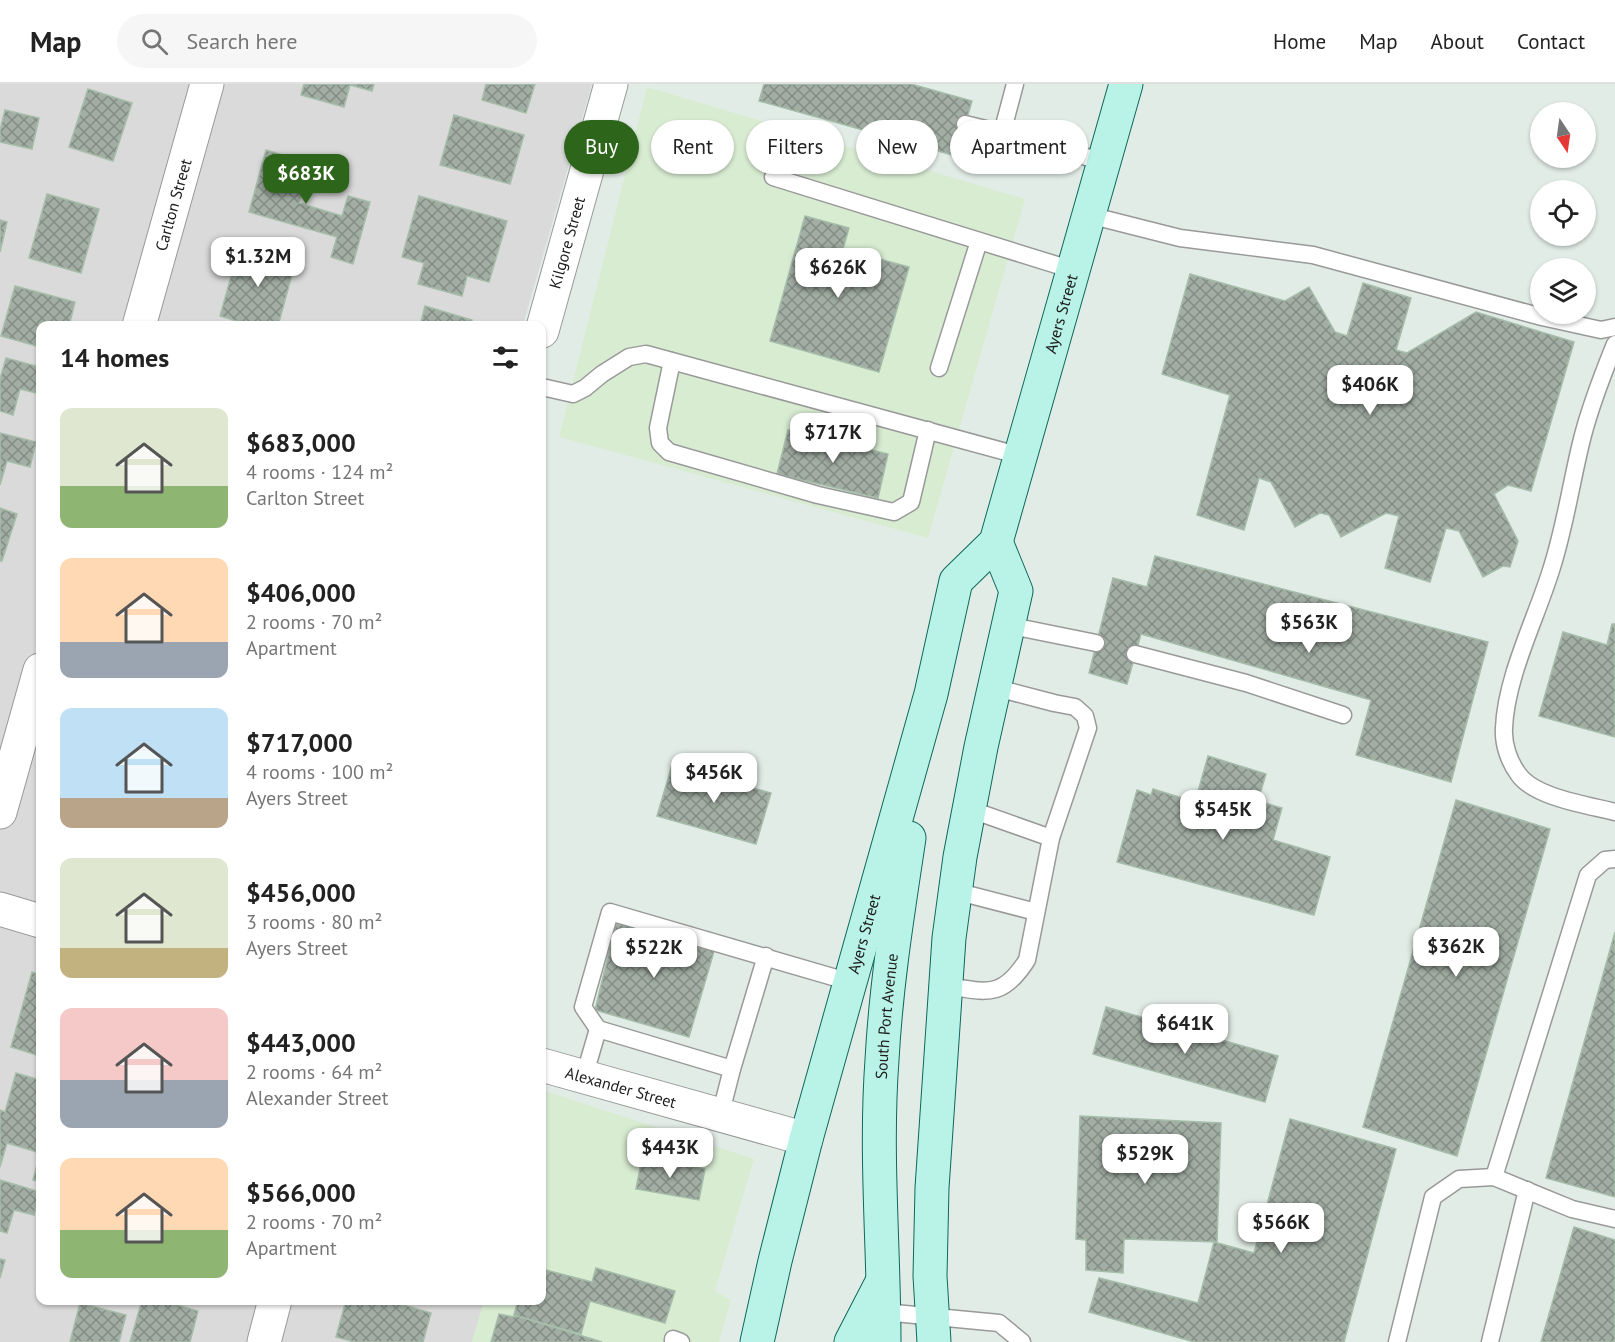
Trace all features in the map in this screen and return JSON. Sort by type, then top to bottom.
[{"type":"main road","name":"Ayers Street","points":[[757,1342],[806,1139],[931,694],[956,581],[996,542],[1126,84]]},
{"type":"main road","points":[[933,1330],[930,1276],[932,1188],[949,938],[969,809],[993,687],[1016,591],[996,542]]},
{"type":"main road","name":"South Port Avenue","points":[[884,1327],[880,1185],[882,1060],[895,933],[931,694]]},
{"type":"main road","points":[[851,1342],[883,1280]]},
{"type":"street","name":"Carlton Street","points":[[140,321],[207,84]]},
{"type":"street","name":"Kilgore Street","points":[[545,321],[611,84]]},
{"type":"street","points":[[0,812],[36,684]]},
{"type":"street","points":[[0,909],[36,920]]},
{"type":"street","name":"Alexander Street","points":[[546,1066],[806,1139]]},
{"type":"street","points":[[264,1342],[273,1305]]},
{"type":"lane","points":[[1005,120],[1015,84]]},
{"type":"lane","points":[[1088,157],[1104,162]]},
{"type":"lane","points":[[773,177],[1073,270]]},
{"type":"lane","points":[[1089,214],[1180,237],[1312,255],[1542,317],[1601,330],[1615,327]]},
{"type":"lane","points":[[939,368],[979,241]]},
{"type":"lane","points":[[1615,344],[1601,376],[1581,442],[1552,566],[1522,651],[1506,708],[1504,730],[1507,752],[1519,775],[1533,788],[1567,800],[1615,812]]},
{"type":"lane","points":[[546,388],[573,394],[629,357],[646,354],[1021,456]]},
{"type":"lane","points":[[672,361],[658,428],[660,443],[664,448],[669,452],[818,495],[894,512],[910,502],[928,430]]},
{"type":"lane","points":[[1007,625],[1096,643]]},
{"type":"lane","points":[[1135,654],[1246,683],[1343,715]]},
{"type":"lane","points":[[946,986],[983,992],[1002,988],[1016,977],[1027,960],[1051,838],[1088,728],[1085,716],[1075,707],[993,687]]},
{"type":"lane","points":[[969,809],[1051,838]]},
{"type":"lane","points":[[1494,1177],[1588,874],[1605,860],[1615,858]]},
{"type":"lane","points":[[955,891],[1036,912]]},
{"type":"lane","points":[[732,1069],[597,1029],[583,1007],[610,912],[850,982]]},
{"type":"lane","points":[[720,1116],[766,956]]},
{"type":"lane","points":[[584,1077],[597,1029]]},
{"type":"lane","points":[[1397,1342],[1433,1197],[1459,1179],[1494,1177],[1572,1209],[1615,1219]]},
{"type":"lane","points":[[1490,1342],[1527,1190]]},
{"type":"lane","points":[[884,1327],[933,1330],[999,1323],[1022,1342]]},
{"type":"lane","points":[[673,1342],[673,1339],[681,1342]]},
{"type":"shaded area","points":[[0,84],[592,84],[582,120],[564,120],[564,174],[566,174],[524,321],[36,321],[36,1305],[483,1305],[472,1342],[0,1342]]},
{"type":"shaded area","points":[[647,87],[758,120],[746,120],[746,174],[844,174],[844,145],[856,149],[856,174],[938,173],[1025,199],[928,538],[559,437],[625,174],[639,174],[639,120]]},
{"type":"shaded area","points":[[546,1091],[754,1159],[715,1291],[731,1300],[719,1342],[472,1342],[483,1305],[546,1305]]},
{"type":"building","points":[[304,84],[374,84],[372,91],[350,85],[344,107],[301,95]]},
{"type":"building","points":[[486,84],[535,84],[526,113],[482,100]]},
{"type":"building","points":[[764,84],[911,84],[972,101],[966,120],[950,120],[950,154],[938,151],[938,120],[856,120],[856,128],[844,125],[844,120],[827,120],[759,101]]},
{"type":"building","points":[[88,89],[132,103],[113,161],[69,147]]},
{"type":"building","points":[[5,110],[39,118],[32,149],[0,142],[0,130]]},
{"type":"building","points":[[454,115],[524,135],[510,184],[440,165]]},
{"type":"building","points":[[266,150],[310,163],[299,203],[342,216],[348,196],[370,202],[353,264],[331,257],[337,237],[249,212]]},
{"type":"building","points":[[47,194],[99,209],[81,273],[29,258]]},
{"type":"building","points":[[419,196],[507,221],[489,282],[467,276],[462,296],[418,284],[424,263],[402,257]]},
{"type":"building","points":[[805,216],[849,228],[843,249],[909,267],[879,372],[770,341]]},
{"type":"building","points":[[0,220],[7,222],[0,252]]},
{"type":"building","points":[[240,244],[296,260],[279,321],[236,321],[220,316]]},
{"type":"building","points":[[1190,274],[1285,301],[1309,287],[1335,332],[1347,336],[1363,283],[1411,298],[1396,350],[1407,353],[1476,312],[1574,342],[1531,491],[1508,485],[1494,494],[1518,541],[1510,567],[1503,566],[1483,577],[1459,531],[1446,528],[1430,582],[1385,568],[1399,516],[1386,513],[1341,537],[1329,515],[1320,513],[1295,527],[1271,482],[1259,478],[1244,530],[1197,515],[1230,395],[1162,374]]},
{"type":"building","points":[[15,286],[75,302],[70,321],[36,321],[36,346],[1,336]]},
{"type":"building","points":[[425,306],[472,320],[472,321],[421,321]]},
{"type":"building","points":[[6,358],[36,366],[36,393],[20,389],[13,415],[0,411],[0,379]]},
{"type":"building","points":[[788,430],[888,454],[878,498],[777,474]]},
{"type":"building","points":[[0,433],[36,442],[30,467],[7,461],[0,485]]},
{"type":"building","points":[[0,508],[17,514],[2,561],[0,561]]},
{"type":"building","points":[[1155,556],[1488,642],[1451,782],[1356,755],[1371,700],[1141,634],[1127,684],[1089,673],[1113,578],[1147,587]]},
{"type":"building","points":[[1612,624],[1615,624],[1615,737],[1539,716],[1563,632],[1607,645]]},
{"type":"building","points":[[1208,756],[1266,774],[1258,801],[1282,808],[1273,840],[1330,857],[1314,915],[1117,862],[1137,790],[1151,795],[1153,789],[1195,802]]},
{"type":"building","points":[[672,765],[771,793],[756,844],[657,816]]},
{"type":"building","points":[[1456,800],[1550,829],[1457,1156],[1363,1127]]},
{"type":"building","points":[[616,923],[715,948],[689,1037],[595,1010]]},
{"type":"building","points":[[1615,932],[1615,1197],[1546,1178]]},
{"type":"building","points":[[32,972],[36,974],[36,1055],[11,1047]]},
{"type":"building","points":[[1106,1007],[1278,1056],[1265,1102],[1093,1054]]},
{"type":"building","points":[[16,1073],[36,1079],[36,1152],[7,1143],[0,1167],[0,1110],[5,1112]]},
{"type":"building","points":[[1080,1116],[1221,1123],[1217,1242],[1124,1239],[1123,1273],[1086,1270],[1086,1240],[1076,1239]]},
{"type":"building","points":[[1290,1119],[1396,1149],[1344,1342],[1194,1342],[1089,1312],[1099,1278],[1198,1303],[1214,1242],[1254,1253]]},
{"type":"building","points":[[642,1157],[705,1169],[699,1200],[636,1189]]},
{"type":"building","points":[[0,1180],[36,1191],[34,1215],[14,1210],[7,1233],[0,1231]]},
{"type":"building","points":[[1574,1227],[1615,1240],[1615,1342],[1541,1342]]},
{"type":"building","points":[[0,1259],[5,1260],[0,1278]]},
{"type":"building","points":[[596,1268],[675,1291],[665,1323],[590,1301],[581,1334],[514,1315],[517,1305],[546,1305],[546,1270],[592,1282]]},
{"type":"building","points":[[79,1305],[126,1315],[119,1342],[70,1342]]},
{"type":"building","points":[[141,1305],[177,1305],[198,1311],[190,1342],[130,1342]]},
{"type":"building","points":[[345,1305],[404,1305],[431,1313],[423,1342],[354,1342],[336,1337]]},
{"type":"building","points":[[499,1314],[514,1317],[514,1315],[602,1342],[491,1342]]}]
